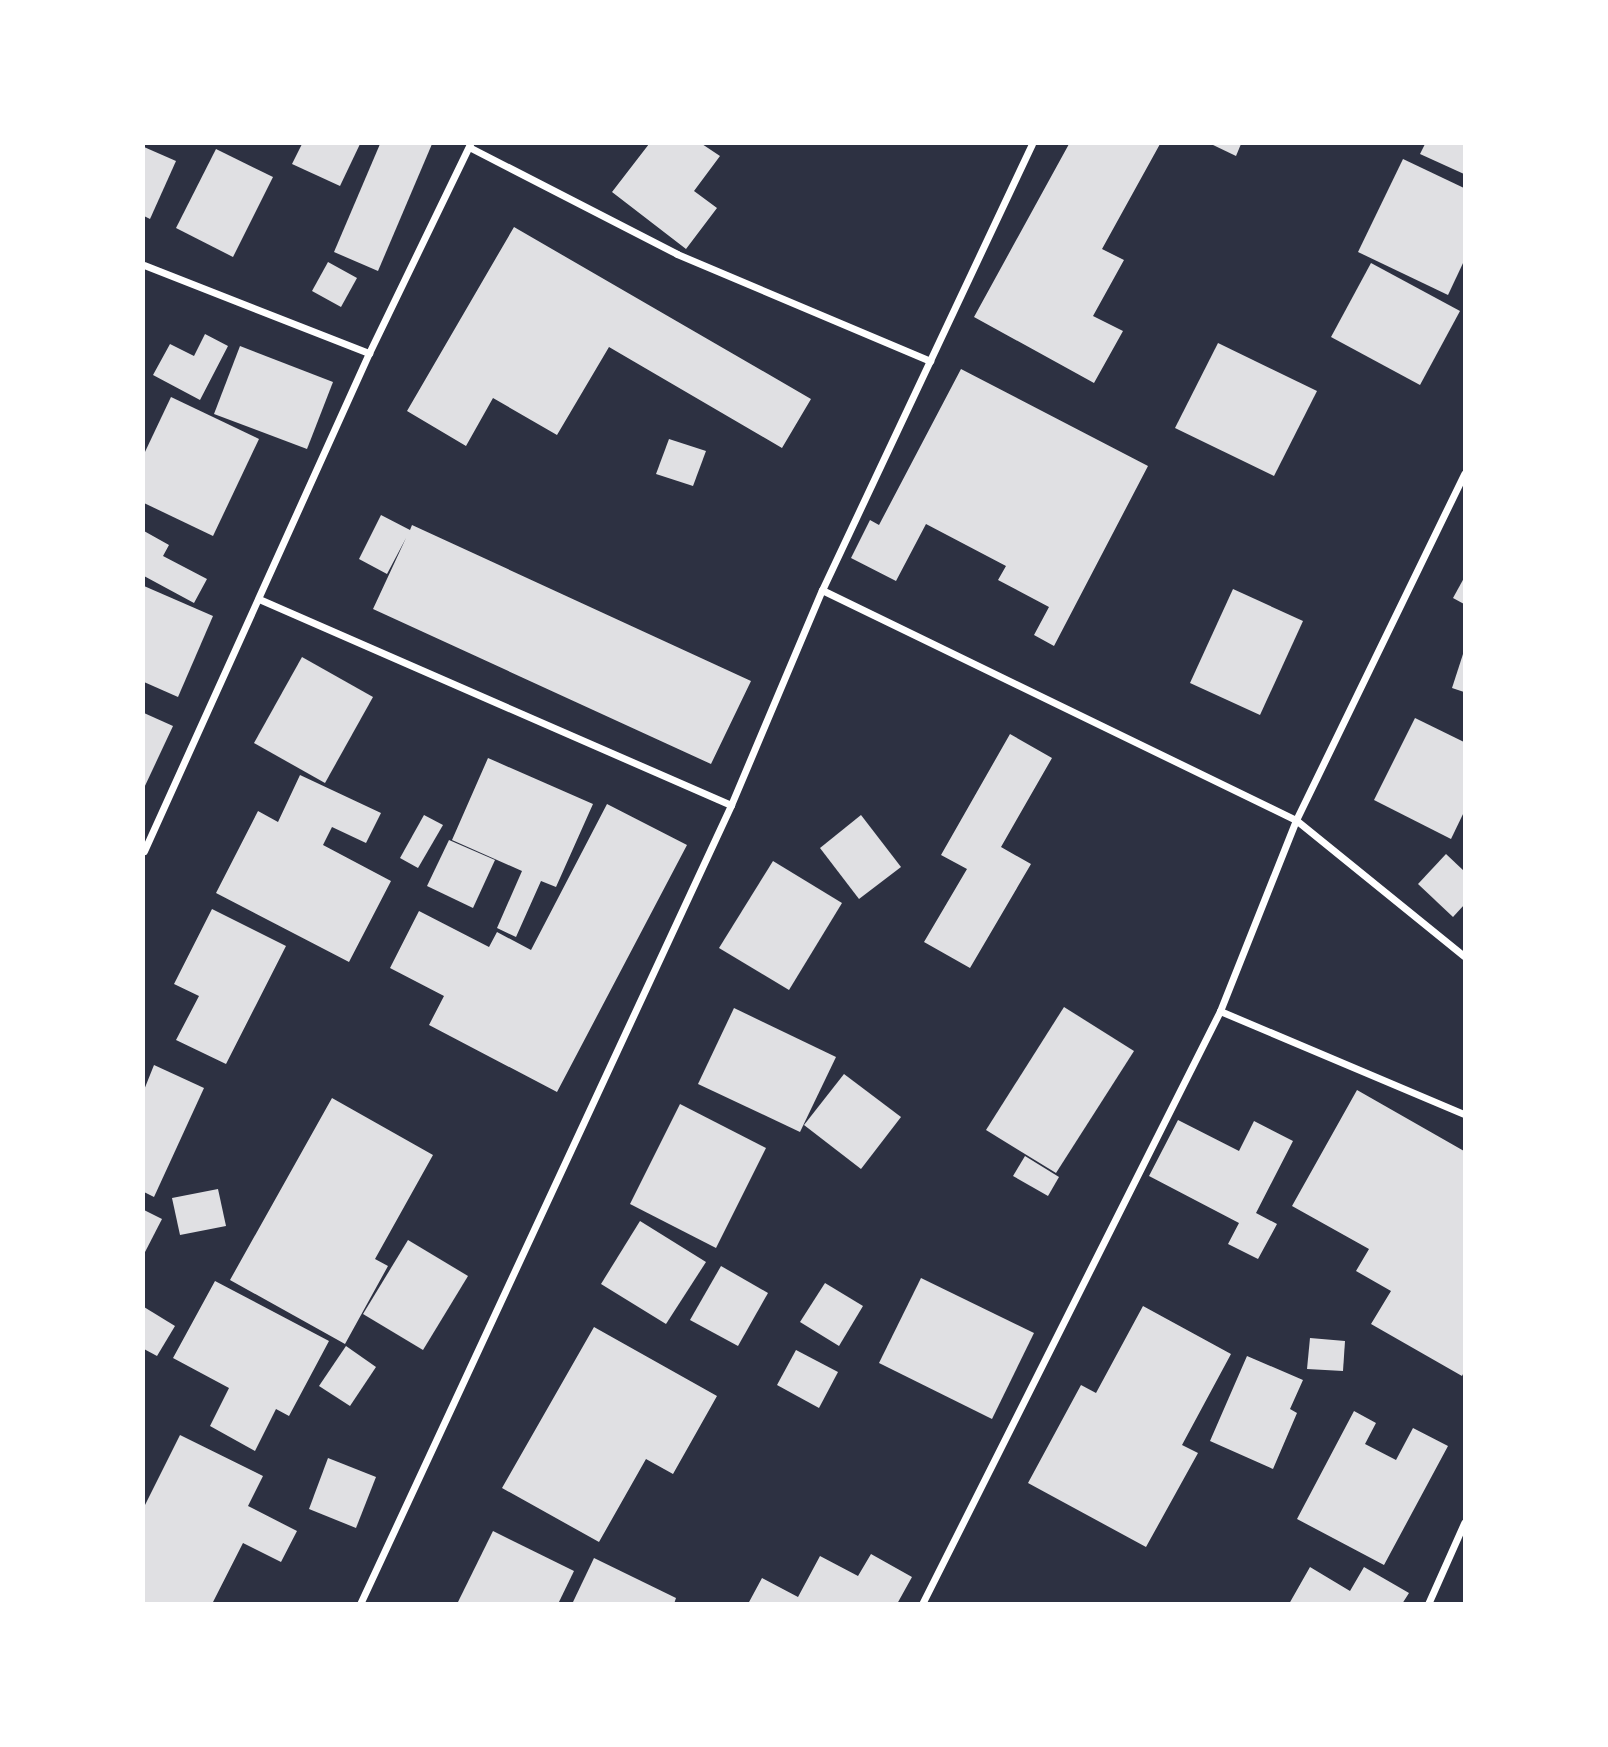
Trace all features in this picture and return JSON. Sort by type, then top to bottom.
[{"type":"street","points":[[360,1604],[731,805],[822,590],[1032,144]]},
{"type":"street","points":[[144,851],[369,353],[470,145],[677,254],[930,361]]},
{"type":"street","points":[[144,265],[369,353]]},
{"type":"street","points":[[922,1604],[1220,1011],[1296,820],[1465,474]]},
{"type":"street","points":[[822,590],[1296,820],[1465,956]]},
{"type":"street","points":[[259,598],[731,805]]},
{"type":"street","points":[[1220,1011],[1465,1114]]},
{"type":"street","points":[[1428,1604],[1465,1523]]},
{"type":"building","points":[[302,144],[360,144],[340,186],[292,164]]},
{"type":"building","points":[[380,144],[432,144],[378,271],[334,252]]},
{"type":"building","points":[[649,144],[702,144],[720,156],[694,191],[717,208],[686,249],[612,192]]},
{"type":"building","points":[[1069,144],[1160,144],[1102,249],[1124,260],[1093,316],[1123,331],[1094,383],[974,317]]},
{"type":"building","points":[[1211,144],[1241,144],[1236,156]]},
{"type":"building","points":[[1425,144],[1464,144],[1464,174],[1420,154]]},
{"type":"building","points":[[144,147],[176,161],[150,219],[144,216]]},
{"type":"building","points":[[216,149],[273,177],[233,257],[176,228]]},
{"type":"building","points":[[1403,159],[1464,188],[1464,261],[1448,295],[1358,252]]},
{"type":"building","points":[[514,227],[811,399],[782,448],[609,347],[557,435],[493,398],[466,446],[407,411]]},
{"type":"building","points":[[328,262],[357,278],[341,307],[312,291]]},
{"type":"building","points":[[1371,263],[1460,311],[1420,385],[1331,337]]},
{"type":"building","points":[[205,334],[228,346],[200,400],[153,375],[170,344],[194,356]]},
{"type":"building","points":[[1218,343],[1317,391],[1274,476],[1175,428]]},
{"type":"building","points":[[240,346],[333,382],[307,449],[214,414]]},
{"type":"building","points":[[961,369],[1148,466],[1054,646],[1034,635],[1049,607],[998,580],[1006,566],[926,524],[896,581],[851,558],[870,520],[879,525]]},
{"type":"building","points":[[171,397],[259,439],[213,536],[144,503],[144,454]]},
{"type":"building","points":[[669,439],[706,451],[693,486],[656,474]]},
{"type":"building","points":[[381,515],[410,530],[412,525],[751,681],[711,764],[373,609],[406,538],[387,574],[359,559]]},
{"type":"building","points":[[144,531],[169,545],[163,556],[207,579],[194,603],[144,576]]},
{"type":"building","points":[[1464,578],[1464,604],[1453,598]]},
{"type":"building","points":[[144,586],[213,616],[178,697],[144,682]]},
{"type":"building","points":[[1233,589],[1303,621],[1260,715],[1190,683]]},
{"type":"building","points":[[1464,651],[1464,692],[1452,688]]},
{"type":"building","points":[[302,657],[373,697],[325,783],[254,743]]},
{"type":"building","points":[[144,713],[173,726],[144,788]]},
{"type":"building","points":[[1415,718],[1464,742],[1464,812],[1451,839],[1374,800]]},
{"type":"building","points":[[1010,734],[1052,758],[1001,847],[1031,864],[970,968],[924,942],[967,869],[941,855]]},
{"type":"building","points":[[488,758],[593,804],[556,887],[541,881],[516,937],[497,928],[522,871],[452,840]]},
{"type":"building","points":[[300,775],[381,813],[366,843],[332,827],[323,845],[391,881],[349,962],[216,893],[258,811],[278,822]]},
{"type":"building","points":[[607,804],[687,845],[557,1092],[429,1025],[444,996],[390,968],[419,911],[489,947],[497,932],[531,950]]},
{"type":"building","points":[[424,815],[443,825],[418,868],[400,858]]},
{"type":"building","points":[[861,815],[901,867],[859,899],[820,848]]},
{"type":"building","points":[[449,840],[495,860],[473,908],[427,886]]},
{"type":"building","points":[[1446,854],[1464,871],[1464,905],[1453,917],[1418,884]]},
{"type":"building","points":[[773,861],[842,903],[789,990],[719,948]]},
{"type":"building","points":[[212,909],[286,946],[226,1064],[176,1040],[199,996],[174,984]]},
{"type":"building","points":[[1064,1007],[1134,1051],[1056,1173],[986,1130]]},
{"type":"building","points":[[734,1008],[836,1057],[800,1132],[698,1084]]},
{"type":"building","points":[[154,1065],[204,1088],[154,1197],[144,1192],[144,1090]]},
{"type":"building","points":[[844,1074],[901,1117],[861,1169],[804,1125]]},
{"type":"building","points":[[1357,1090],[1464,1151],[1462,1376],[1371,1324],[1391,1291],[1356,1271],[1369,1249],[1292,1206]]},
{"type":"building","points":[[332,1098],[433,1155],[375,1259],[388,1266],[345,1344],[230,1280]]},
{"type":"building","points":[[680,1104],[766,1148],[716,1248],[630,1204]]},
{"type":"building","points":[[1178,1120],[1239,1151],[1254,1121],[1293,1141],[1256,1213],[1277,1224],[1258,1259],[1228,1244],[1239,1223],[1149,1176]]},
{"type":"building","points":[[1025,1156],[1059,1177],[1048,1196],[1013,1176]]},
{"type":"building","points":[[218,1189],[226,1226],[180,1235],[172,1198]]},
{"type":"building","points":[[144,1210],[162,1219],[144,1254]]},
{"type":"building","points":[[640,1221],[706,1262],[666,1324],[601,1284]]},
{"type":"building","points":[[408,1240],[468,1276],[423,1350],[363,1314]]},
{"type":"building","points":[[721,1266],[768,1293],[738,1346],[690,1320]]},
{"type":"building","points":[[921,1278],[1034,1333],[992,1419],[879,1363]]},
{"type":"building","points":[[215,1281],[329,1341],[289,1416],[276,1409],[255,1451],[210,1426],[229,1388],[173,1358]]},
{"type":"building","points":[[825,1283],[863,1306],[839,1346],[800,1322]]},
{"type":"building","points":[[1143,1306],[1231,1354],[1182,1445],[1198,1453],[1146,1547],[1028,1483],[1081,1385],[1096,1393]]},
{"type":"building","points":[[144,1307],[175,1326],[157,1356],[144,1349]]},
{"type":"building","points":[[594,1327],[717,1396],[673,1474],[646,1459],[599,1542],[502,1488]]},
{"type":"building","points":[[1310,1338],[1345,1341],[1343,1371],[1307,1369]]},
{"type":"building","points":[[346,1346],[376,1367],[350,1406],[319,1386]]},
{"type":"building","points":[[796,1350],[838,1372],[819,1408],[777,1385]]},
{"type":"building","points":[[1247,1356],[1303,1380],[1290,1409],[1297,1413],[1273,1469],[1210,1441]]},
{"type":"building","points":[[1354,1411],[1376,1423],[1365,1444],[1396,1460],[1413,1428],[1448,1446],[1384,1565],[1297,1519]]},
{"type":"building","points":[[180,1435],[263,1476],[248,1506],[297,1531],[281,1562],[243,1543],[212,1604],[144,1604],[144,1507]]},
{"type":"building","points":[[328,1458],[376,1477],[356,1528],[309,1509]]},
{"type":"building","points":[[493,1531],[574,1571],[558,1604],[457,1604]]},
{"type":"building","points":[[871,1554],[912,1577],[897,1604],[748,1604],[762,1578],[798,1597],[820,1556],[858,1576]]},
{"type":"building","points":[[594,1558],[676,1598],[674,1604],[573,1602]]},
{"type":"building","points":[[1310,1567],[1350,1591],[1364,1567],[1409,1593],[1402,1604],[1289,1604]]}]
